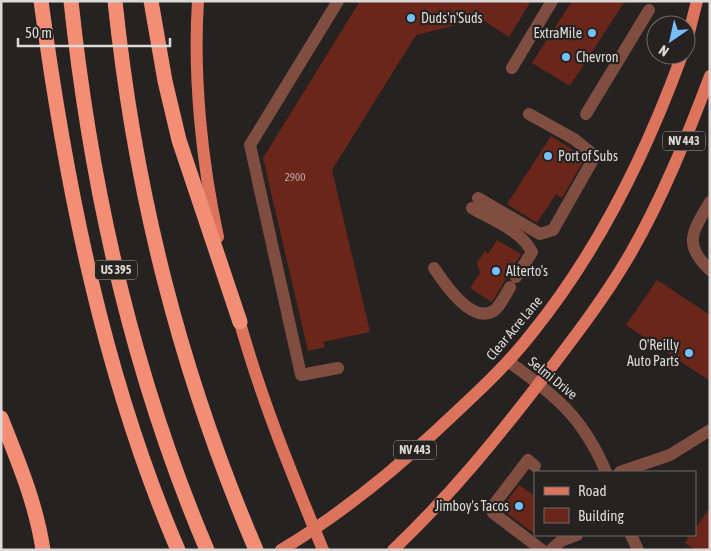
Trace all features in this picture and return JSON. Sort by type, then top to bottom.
[{"type":"highway","points":[[41,1],[56,112],[95,295],[128,413],[176,546]]},
{"type":"highway","name":"US 395","points":[[71,1],[90,146],[114,260],[147,383],[199,530],[208,550]]},
{"type":"highway","name":"US 395","points":[[115,1],[128,104],[157,255],[192,380],[236,504],[256,550]]},
{"type":"highway","points":[[150,1],[179,140],[240,322]]},
{"type":"highway","points":[[1,418],[24,475],[39,522],[43,550]]},
{"type":"main road","points":[[198,1],[199,84],[212,209],[240,322],[284,456],[323,550]]},
{"type":"main road","points":[[693,15],[697,1]]},
{"type":"main road","name":"Clear Acre Lane","points":[[281,550],[315,530],[379,482],[508,362],[556,302],[594,244],[644,151],[678,65]]},
{"type":"main road","name":"NV 443","points":[[393,550],[460,480],[539,384],[609,288],[630,254],[675,162],[710,76]]},
{"type":"street","points":[[338,1],[250,145],[301,375],[338,368]]},
{"type":"street","points":[[512,68],[552,1]]},
{"type":"street","points":[[586,114],[649,10]]},
{"type":"street","points":[[434,268],[456,299],[474,311],[487,313],[496,309],[532,252],[527,243],[475,203],[540,234],[553,230],[595,156],[574,139],[530,114]]},
{"type":"street","points":[[710,202],[692,236],[691,244],[698,259],[710,270]]},
{"type":"street","name":"Selmi Drive","points":[[508,362],[539,384],[572,414],[590,438],[606,471]]},
{"type":"street","points":[[623,471],[670,455],[710,430]]},
{"type":"street","points":[[535,466],[528,460],[492,507],[493,513],[542,550]]},
{"type":"street","points":[[551,550],[561,541],[574,536]]},
{"type":"street","points":[[631,536],[638,550]]},
{"type":"building","points":[[360,1],[531,1],[509,37],[481,19],[416,35],[332,170],[370,332],[323,342],[325,347],[308,351],[263,158]]},
{"type":"building","points":[[572,1],[625,1],[570,86],[532,63]]},
{"type":"building","points":[[551,136],[585,158],[562,198],[556,194],[537,223],[507,204]]},
{"type":"building","name":"Alterto's","points":[[497,240],[521,254],[492,302],[470,288],[480,273],[477,263],[485,251],[488,254]]},
{"type":"building","name":"O'Reilly Auto Parts","points":[[657,280],[710,315],[710,381],[626,325]]},
{"type":"building","name":"Jimboy's Tacos","points":[[519,485],[534,495],[534,533],[501,509]]},
{"type":"building","points":[[710,507],[710,550],[695,550],[685,543],[689,536],[696,536],[696,528]]},
{"type":"place","name":"Duds'n'Suds","points":[[411,18]]},
{"type":"place","name":"ExtraMile","points":[[592,33]]},
{"type":"place","name":"Chevron","points":[[566,57]]},
{"type":"place","name":"Port of Subs","points":[[548,156]]},
{"type":"place","name":"Alterto's","points":[[496,271]]},
{"type":"place","name":"O'Reilly Auto Parts","points":[[689,353]]},
{"type":"place","name":"Jimboy's Tacos","points":[[519,506]]}]
